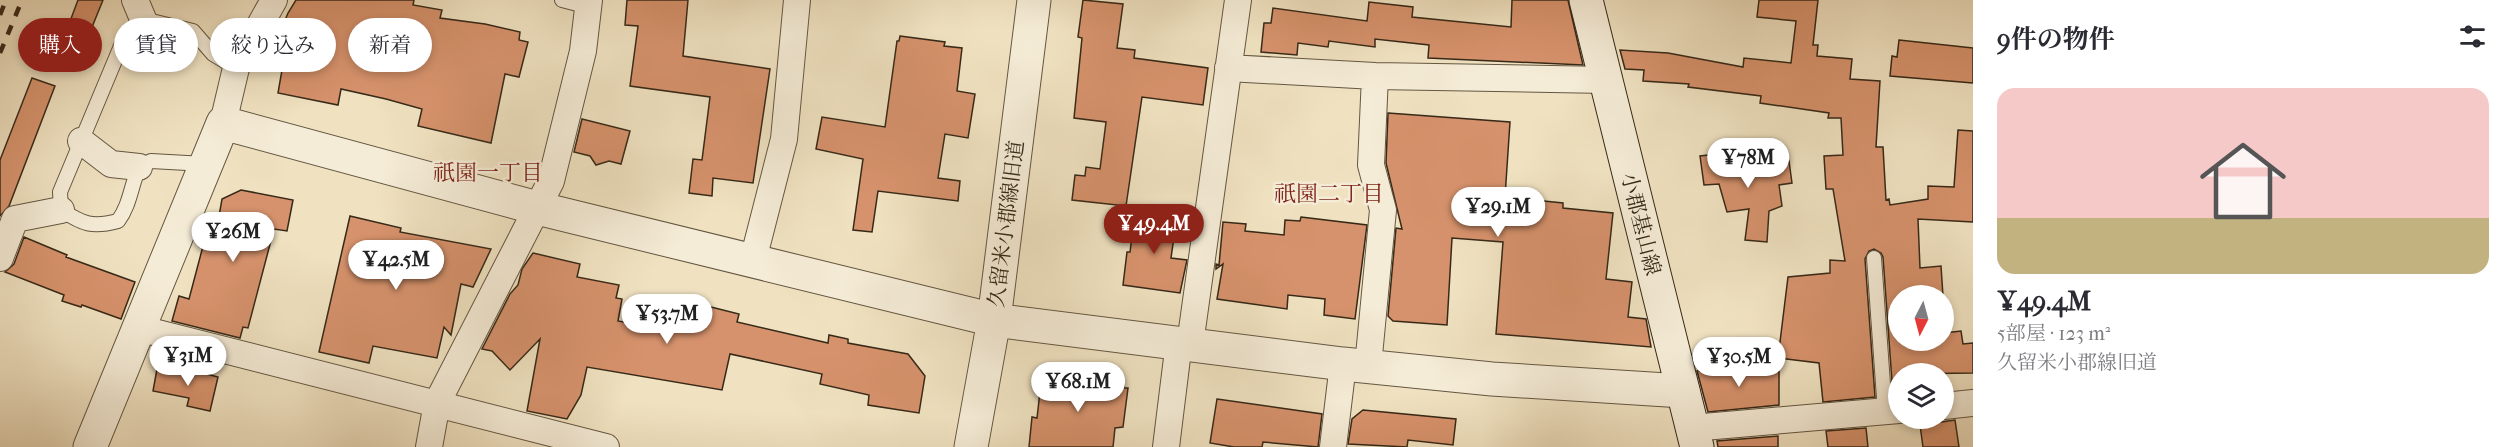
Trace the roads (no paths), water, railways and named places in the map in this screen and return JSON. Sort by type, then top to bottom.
[{"type":"street","points":[[264,18],[274,0]]},
{"type":"street","points":[[753,260],[784,139],[797,0]]},
{"type":"street","name":"久留米小郡線旧道","points":[[971,447],[994,321],[1034,0]]},
{"type":"street","points":[[1166,447],[1185,343],[1238,0]]},
{"type":"street","name":"小郡基山線","points":[[1586,0],[1695,438]]},
{"type":"street","points":[[429,447],[437,403],[551,181],[574,94],[589,3]]},
{"type":"street","points":[[1228,68],[1374,76],[1605,80]]},
{"type":"street","points":[[90,447],[223,123],[235,72]]},
{"type":"street","points":[[1333,447],[1355,365],[1383,210],[1371,165],[1374,76]]},
{"type":"street","points":[[223,123],[537,208],[994,321],[1355,365],[1504,380],[1683,391]]},
{"type":"street","points":[[81,141],[111,164],[139,167]]},
{"type":"street","points":[[0,258],[15,219],[61,210]]},
{"type":"street","points":[[138,328],[606,447]]},
{"type":"street","points":[[1954,405],[1973,403]]},
{"type":"street","points":[[1695,438],[1888,412]]},
{"type":"lane","points":[[562,0],[589,3]]},
{"type":"lane","points":[[205,164],[151,161],[139,167],[129,191],[128,207],[118,221],[96,226],[76,220],[61,210],[60,192],[126,34],[139,9],[193,31],[210,51]]},
{"type":"lane","points":[[1874,258],[1888,377]]},
{"type":"railway","points":[[0,15],[6,0]]},
{"type":"railway","points":[[0,53],[22,0]]},
{"type":"district","name":"祇園一丁目","points":[[488,173]]},
{"type":"district","name":"祇園二丁目","points":[[1329,194]]}]
